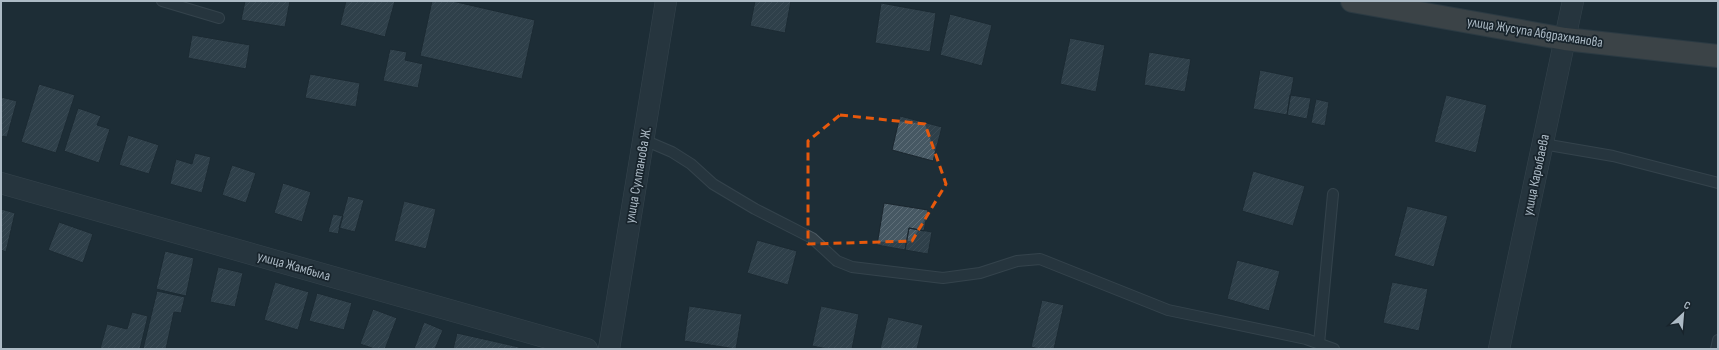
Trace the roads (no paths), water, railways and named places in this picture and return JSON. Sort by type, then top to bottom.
[{"type":"highway","name":"улица Жусупа Абдрахманова","points":[[1352,1],[1565,39],[1718,56]]},
{"type":"street","name":"улица Султанова Ж.","points":[[609,349],[666,1]]},
{"type":"street","name":"улица Карыбаева","points":[[1499,349],[1573,1]]},
{"type":"street","name":"улица Жамбыла","points":[[1,183],[587,349]]},
{"type":"lane","points":[[162,1],[219,18]]},
{"type":"lane","points":[[644,140],[678,156],[691,164],[713,184],[755,209],[812,238],[837,260],[852,267],[944,278],[980,273],[1017,261],[1040,259],[1168,310],[1306,339],[1334,349]]},
{"type":"lane","points":[[1543,144],[1613,156],[1718,183]]},
{"type":"lane","points":[[1319,344],[1333,194]]},
{"type":"lane","points":[[1716,349],[1718,340]]}]
